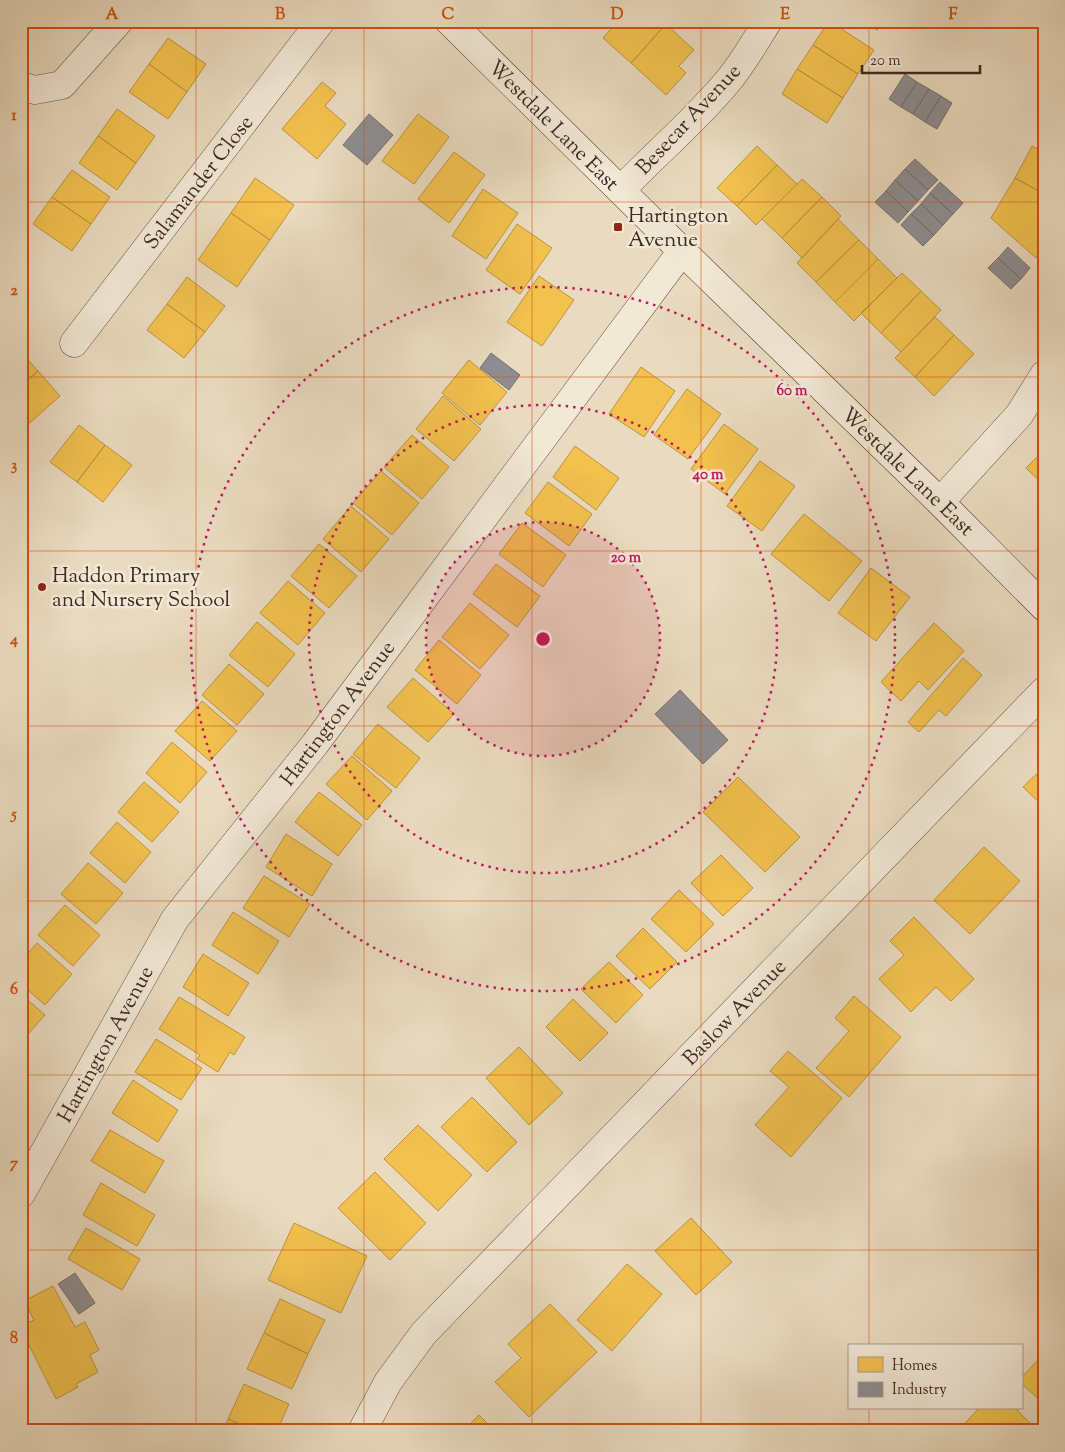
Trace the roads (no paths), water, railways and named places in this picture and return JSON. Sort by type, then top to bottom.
[{"type":"street","points":[[21,86],[35,90],[62,85],[119,21]]},
{"type":"street","name":"Salamander Close","points":[[74,343],[321,21]]},
{"type":"street","name":"Westdale Lane East","points":[[449,21],[940,502],[1044,607]]},
{"type":"street","name":"Besecar Avenue","points":[[621,190],[697,116],[728,81],[745,59],[768,21]]},
{"type":"street","name":"Hartington Avenue","points":[[21,1194],[175,918],[315,744],[682,251]]},
{"type":"street","points":[[940,502],[1019,415],[1044,376]]},
{"type":"street","name":"Baslow Avenue","points":[[362,1431],[388,1382],[424,1333],[1044,691]]},
{"type":"place","name":"Hartington Avenue","points":[[618,227]]},
{"type":"place","name":"Haddon Primary and Nursery School","points":[[42,587]]}]
